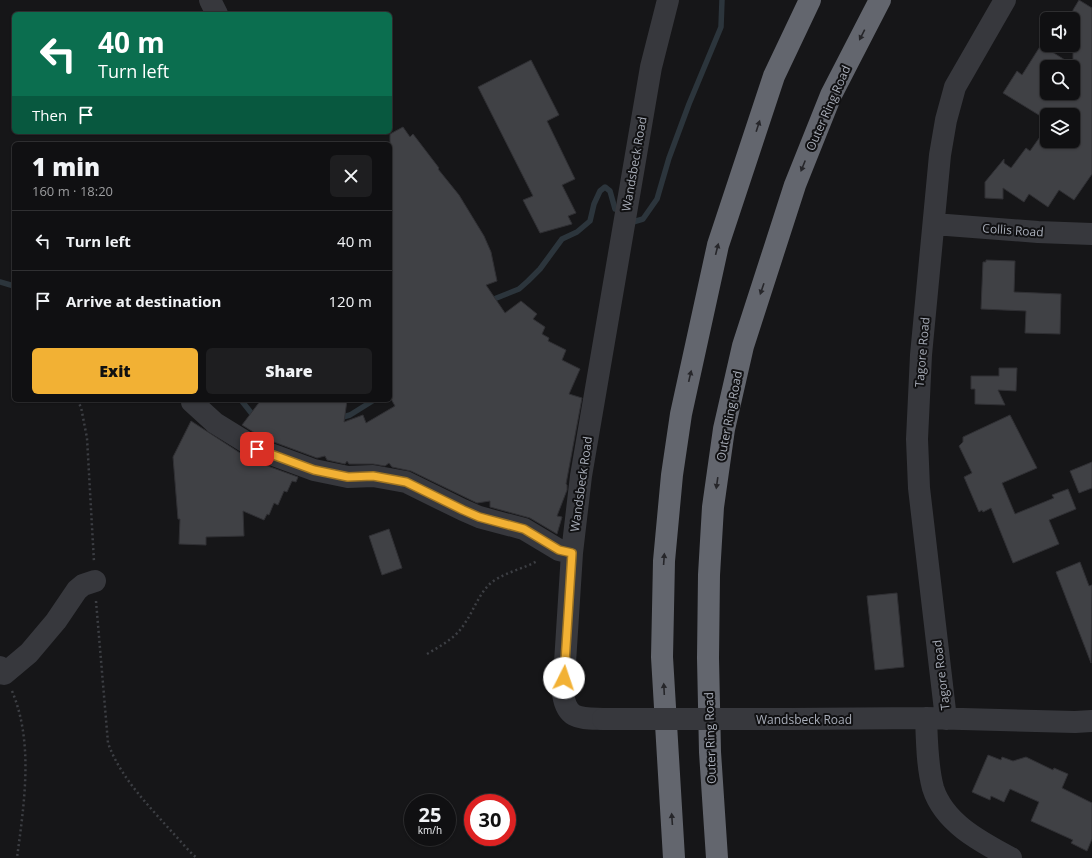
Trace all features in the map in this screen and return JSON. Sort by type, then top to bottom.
[{"type":"highway","points":[[674,858],[662,657],[664,561],[672,475],[681,414],[718,245],[774,76],[810,0]]},
{"type":"highway","name":"Outer Ring Road","points":[[718,858],[710,752],[708,651],[713,507],[724,430],[743,346],[795,185],[831,95],[880,0]]},
{"type":"street","points":[[210,0],[216,12]]},
{"type":"street","name":"Wandsbeck Road","points":[[668,0],[651,67],[581,476],[566,551],[563,694],[564,704],[567,711],[573,715],[584,718],[603,719],[936,719],[1074,722],[1092,721]]},
{"type":"street","name":"Tagore Road","points":[[1005,0],[955,87],[944,127],[921,355],[916,439],[936,719],[933,788],[941,806],[955,822],[978,840],[1011,858]]},
{"type":"street","name":"Collis Road","points":[[934,224],[1038,232],[1092,234]]},
{"type":"street","points":[[192,402],[215,423],[257,449],[321,472],[348,477],[373,476],[406,482],[479,517],[524,529],[566,551]]},
{"type":"street","points":[[2,670],[29,653],[56,621],[77,590],[83,585],[95,581]]},
{"type":"path","points":[[78,402],[81,408],[87,438],[95,581],[108,743],[112,754],[124,775],[153,811],[197,858]]},
{"type":"path","points":[[427,654],[452,640],[465,624],[480,597],[492,582],[509,572],[566,551]]},
{"type":"path","points":[[2,670],[17,702],[22,728],[25,760],[22,815],[17,858]]},
{"type":"building","points":[[1079,0],[1092,8],[1092,174],[1074,200],[1059,190],[1048,207],[1029,194],[1024,202],[1003,188],[1003,199],[985,198],[985,182],[1004,159],[1004,163],[1011,168],[1026,148],[1030,151],[1040,137],[1040,148],[1080,148],[1080,108],[1040,108],[1040,116],[1003,93],[1017,71],[1022,75],[1040,47],[1040,52],[1052,52],[1065,60],[1040,60],[1040,100],[1080,100],[1080,60],[1073,60],[1073,52],[1080,52],[1080,12],[1073,12]]},
{"type":"building","points":[[531,60],[559,115],[547,121],[575,179],[562,185],[576,213],[568,216],[572,224],[540,233],[523,200],[533,196],[478,87]]},
{"type":"building","points":[[403,127],[410,137],[413,134],[459,195],[484,236],[491,252],[497,281],[486,285],[505,313],[521,301],[537,314],[533,319],[545,327],[542,334],[549,338],[548,341],[566,350],[562,360],[580,369],[569,394],[582,398],[566,484],[567,490],[557,516],[562,517],[557,534],[530,518],[490,507],[490,501],[477,503],[411,471],[392,467],[389,463],[385,466],[373,464],[349,464],[347,461],[345,464],[327,460],[325,456],[317,458],[263,438],[242,425],[259,402],[347,402],[344,422],[363,415],[366,423],[395,406],[392,401],[392,142],[390,142],[390,134]]},
{"type":"building","points":[[986,260],[1015,261],[1014,292],[1061,294],[1060,334],[1025,333],[1026,311],[981,309],[983,262],[986,262]]},
{"type":"building","points":[[999,368],[1017,368],[1016,391],[998,390],[1005,405],[975,404],[975,389],[971,389],[971,376],[999,376]]},
{"type":"building","points":[[1010,415],[1037,468],[1002,483],[1015,514],[1054,498],[1052,495],[1068,489],[1076,509],[1049,520],[1059,544],[1013,563],[991,508],[983,512],[982,510],[979,512],[964,477],[972,473],[959,446],[963,442],[963,437]]},
{"type":"building","points":[[191,421],[251,460],[298,477],[296,482],[292,481],[287,492],[284,491],[278,505],[274,503],[269,515],[267,514],[264,520],[243,511],[244,536],[206,537],[206,545],[179,544],[180,519],[178,519],[173,457]]},
{"type":"building","points":[[1092,462],[1092,488],[1079,493],[1070,471]]},
{"type":"building","points":[[389,529],[402,568],[382,575],[369,536]]},
{"type":"building","points":[[1080,562],[1089,586],[1092,585],[1091,663],[1056,572]]},
{"type":"building","points":[[897,593],[904,667],[875,670],[867,596]]},
{"type":"building","points":[[988,755],[1001,760],[1002,757],[1013,761],[1026,757],[1053,770],[1054,768],[1068,774],[1062,788],[1092,803],[1092,839],[1087,851],[1071,843],[1073,840],[1031,821],[1039,802],[1010,789],[1004,802],[991,796],[990,800],[972,792]]},
{"type":"waterway","points":[[633,222],[643,219],[657,199],[669,158],[689,104],[721,27],[722,0]]},
{"type":"waterway","points":[[489,301],[519,289],[540,269],[562,239],[577,232],[590,221],[594,204],[600,191],[605,187],[610,191],[615,209]]},
{"type":"waterway","points":[[0,282],[12,285]]},
{"type":"waterway","points":[[243,402],[256,419]]},
{"type":"waterway","points":[[339,418],[350,415],[371,402]]},
{"type":"route","points":[[257,449],[314,470],[348,477],[373,476],[406,482],[419,490],[479,517],[517,526],[540,537],[559,550],[572,553],[564,678]]}]
